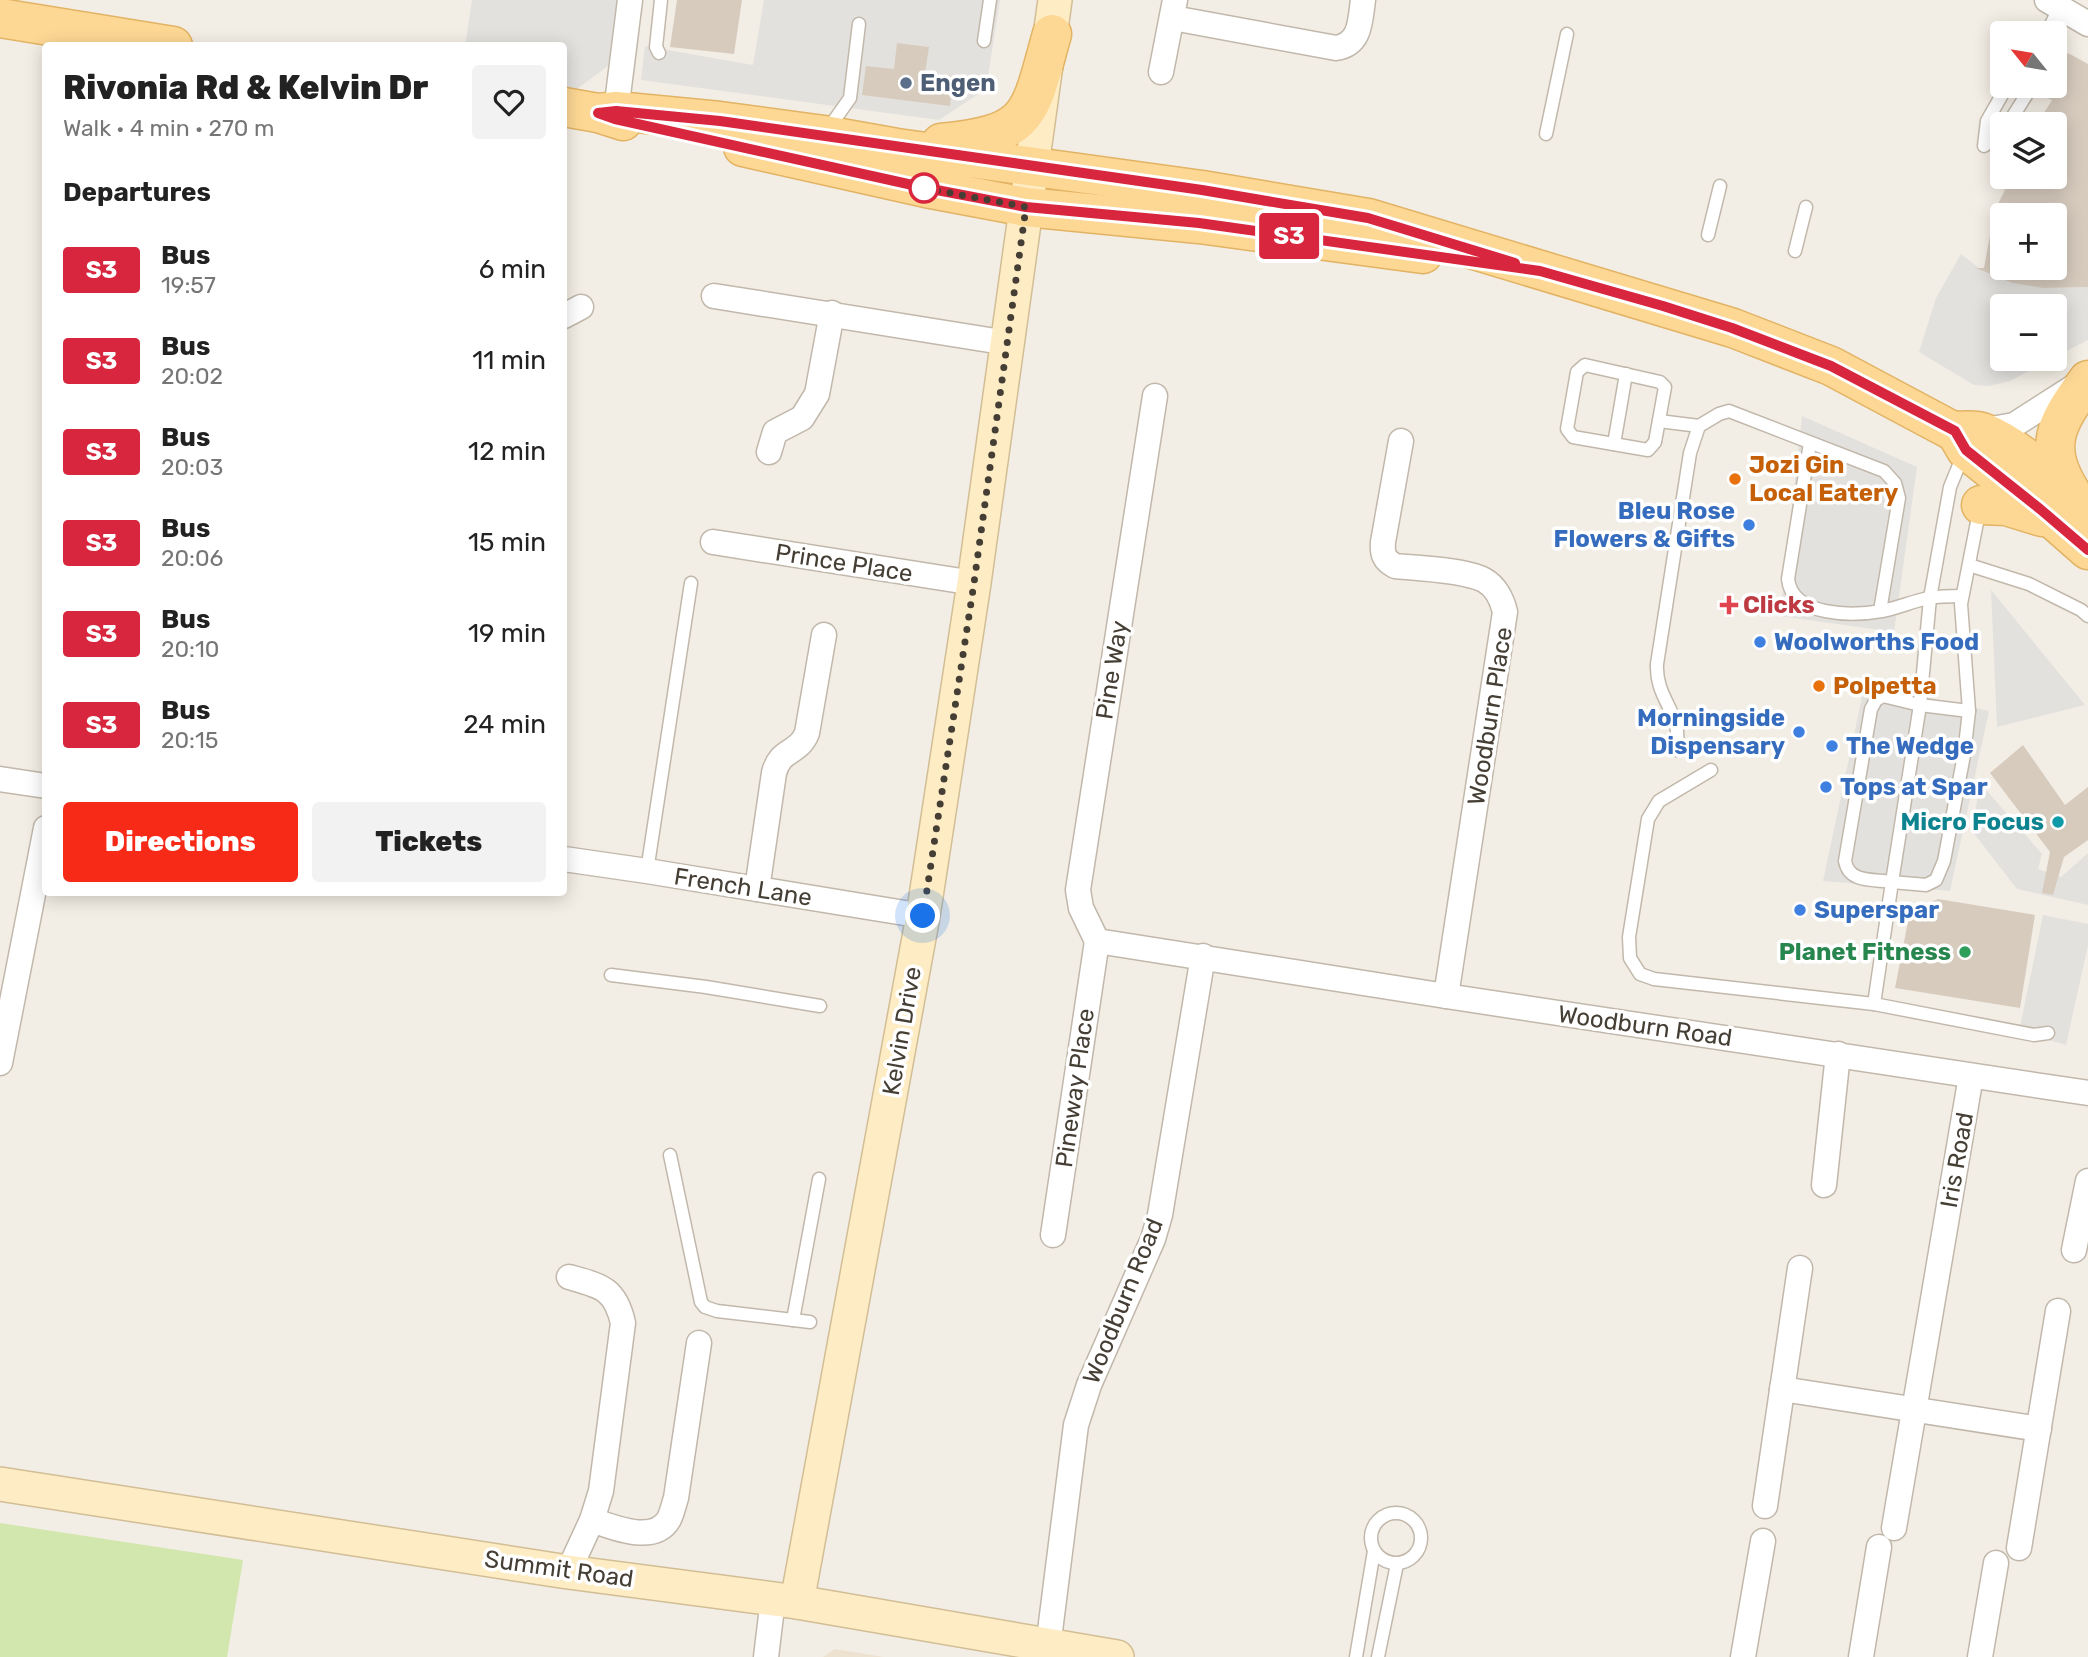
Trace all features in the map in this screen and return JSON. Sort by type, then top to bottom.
[{"type":"main road","points":[[897,148],[971,141],[1016,124],[1025,116],[1034,99],[1054,17]]},
{"type":"main road","name":"Kelvin Drive","points":[[785,1600],[923,916],[974,583],[1054,17]]},
{"type":"main road","points":[[0,18],[148,42]]},
{"type":"main road","points":[[598,112],[720,121],[824,135],[897,148],[1202,190],[1368,218],[1732,328],[1831,366],[2074,513]]},
{"type":"main road","points":[[598,112],[926,188],[1026,207],[1199,223],[1540,271]]},
{"type":"main road","points":[[2088,379],[2067,407],[2054,439],[2057,469],[2088,550]]},
{"type":"main road","points":[[1986,459],[2006,506],[2074,513]]},
{"type":"main road","name":"Summit Road","points":[[0,1484],[568,1572],[785,1600],[1117,1657]]},
{"type":"street","points":[[598,112],[630,0]]},
{"type":"street","points":[[1161,72],[1174,9],[1336,48],[1349,44],[1356,36],[1363,0]]},
{"type":"street","points":[[2053,4],[2088,24]]},
{"type":"street","points":[[714,296],[1008,343]]},
{"type":"street","points":[[769,452],[775,432],[802,418],[817,394],[832,313]]},
{"type":"street","points":[[1986,459],[2088,379]]},
{"type":"street","name":"Pine Way","points":[[1097,941],[1081,908],[1078,890],[1155,396]]},
{"type":"street","name":"Woodburn Place","points":[[1401,442],[1383,542],[1382,551],[1386,560],[1395,566],[1472,575],[1485,580],[1495,590],[1506,611],[1446,996]]},
{"type":"street","name":"Prince Place","points":[[713,542],[974,583]]},
{"type":"street","points":[[757,889],[774,774],[779,759],[800,745],[807,733],[824,635]]},
{"type":"street","points":[[0,779],[42,785]]},
{"type":"street","points":[[0,1063],[42,848]]},
{"type":"street","name":"French Lane","points":[[567,859],[923,916]]},
{"type":"street","name":"Woodburn Road","points":[[1097,941],[2088,1093]]},
{"type":"street","name":"Pineway Place","points":[[1053,1235],[1097,941]]},
{"type":"street","name":"Woodburn Road","points":[[1048,1647],[1076,1425],[1088,1385],[1153,1238],[1160,1215],[1203,956]]},
{"type":"street","points":[[1824,1185],[1838,1054]]},
{"type":"street","name":"Iris Road","points":[[1861,1657],[1914,1410],[1971,1076]]},
{"type":"street","points":[[2074,1250],[2088,1181]]},
{"type":"street","points":[[1765,1506],[1800,1268]]},
{"type":"street","points":[[568,1572],[592,1520],[601,1491],[623,1323],[619,1306],[611,1293],[599,1285],[569,1277]]},
{"type":"street","points":[[2019,1548],[2058,1311]]},
{"type":"street","points":[[592,1520],[640,1533],[654,1531],[668,1521],[676,1498],[699,1343]]},
{"type":"street","points":[[1782,1389],[2039,1429]]},
{"type":"street","points":[[1742,1657],[1763,1541]]},
{"type":"street","points":[[1980,1657],[1996,1563]]},
{"type":"street","points":[[766,1657],[785,1600]]},
{"type":"lane","points":[[659,53],[656,47],[661,0]]},
{"type":"lane","points":[[984,41],[990,0]]},
{"type":"lane","points":[[824,135],[850,98],[859,24]]},
{"type":"lane","points":[[1546,134],[1567,34]]},
{"type":"lane","points":[[1708,235],[1720,186]]},
{"type":"lane","points":[[1795,251],[1805,207]]},
{"type":"lane","points":[[1585,365],[1626,374],[1660,382],[1665,387],[1655,442],[1648,450],[1573,437],[1567,429],[1577,372],[1585,365]]},
{"type":"lane","points":[[1614,444],[1626,374]]},
{"type":"lane","points":[[1659,421],[1699,426],[1729,411],[1884,471],[1895,483],[1899,498],[1880,611]]},
{"type":"lane","points":[[1676,750],[1679,731],[1659,687],[1657,664],[1690,453],[1699,426]]},
{"type":"lane","points":[[1810,443],[1788,584],[1799,601],[1829,612],[1880,611],[1930,598],[1962,596]]},
{"type":"lane","points":[[1969,711],[1920,705],[1883,696],[1873,704],[1845,855],[1847,869],[1852,876],[1926,885],[1936,880],[1941,873],[1964,755],[1969,711],[1962,596],[1986,459]]},
{"type":"lane","points":[[1874,1004],[1920,705],[1930,598],[1950,487],[1986,459]]},
{"type":"lane","points":[[1969,565],[2029,584],[2088,616]]},
{"type":"lane","points":[[647,871],[691,583]]},
{"type":"lane","points":[[1711,769],[1659,801],[1648,819],[1629,937],[1629,949],[1635,968],[1640,974],[1654,979],[1874,1004],[2034,1035],[2048,1033]]},
{"type":"lane","points":[[611,975],[706,986],[820,1006]]},
{"type":"lane","points":[[670,1154],[701,1302],[712,1310],[810,1322]]},
{"type":"lane","points":[[793,1320],[819,1179]]},
{"type":"lane","points":[[1356,1657],[1374,1551],[1371,1534],[1380,1519],[1387,1514],[1405,1514],[1419,1525],[1422,1542],[1413,1558],[1397,1564],[1380,1558],[1374,1551]]},
{"type":"lane","points":[[1378,1657],[1397,1564]]},
{"type":"shaded area","points":[[472,0],[617,0],[608,66],[577,89],[567,88],[567,42],[466,42]]},
{"type":"shaded area","points":[[764,0],[1000,0],[986,89],[939,120],[641,80],[645,46],[753,65]]},
{"type":"shaded area","points":[[1961,254],[1990,274],[1990,280],[2005,280],[2043,288],[2088,287],[2088,340],[2067,351],[2067,294],[1990,294],[1990,371],[2029,371],[2010,381],[1989,386],[1974,385],[1919,352],[1936,298]]},
{"type":"shaded area","points":[[1802,416],[1917,467],[1894,632],[1780,616]]},
{"type":"shaded area","points":[[1991,590],[2085,705],[1997,727]]},
{"type":"shaded area","points":[[1865,683],[1989,711],[1950,891],[1823,881]]},
{"type":"shaded area","points":[[1980,783],[2042,854],[2038,869],[2061,877],[2088,853],[2088,905],[2017,889],[1972,831]]},
{"type":"shaded area","points":[[2043,915],[2088,924],[2088,945],[2066,1045],[2019,1032]]},
{"type":"shaded area","points":[[835,1649],[884,1657],[823,1657]]},
{"type":"green space","points":[[0,1523],[243,1560],[227,1657],[0,1657]]},
{"type":"building","points":[[677,0],[742,0],[734,54],[670,47]]},
{"type":"building","points":[[897,43],[929,47],[925,73],[953,76],[950,106],[862,95],[866,66],[894,69]]},
{"type":"building","points":[[2068,53],[2088,64],[2088,287],[2043,288],[2005,280],[2067,280],[2067,203],[1998,203],[2003,189],[2067,189],[2067,112],[2044,112],[2052,100],[2047,98],[2067,98]]},
{"type":"building","points":[[1990,236],[1990,274],[1976,268],[1984,268]]},
{"type":"building","name":"Micro Focus","points":[[2023,745],[2065,805],[2088,787],[2088,840],[2064,857],[2053,895],[2042,893],[2050,852],[1990,773]]},
{"type":"building","name":"Planet Fitness","points":[[1938,899],[2035,915],[2020,1008],[1895,988],[1910,911]]},
{"type":"bus line","name":"S3","points":[[1515,263],[1368,218],[1202,190],[720,121],[616,111],[598,113],[926,188],[1026,207],[1199,223],[1540,271],[1663,306],[1732,328],[1831,366],[1955,431],[1966,450],[2088,550]]},
{"type":"place","name":"Engen","points":[[906,83]]},
{"type":"place","name":"Jozi Gin Local Eatery","points":[[1735,479]]},
{"type":"place","name":"Bleu Rose Flowers & Gifts","points":[[1749,525]]},
{"type":"place","name":"Clicks","points":[[1729,605]]},
{"type":"place","name":"Woolworths Food","points":[[1760,642]]},
{"type":"place","name":"Polpetta","points":[[1819,686]]},
{"type":"place","name":"Morningside Dispensary","points":[[1799,732]]},
{"type":"place","name":"The Wedge","points":[[1832,746]]},
{"type":"place","name":"Tops at Spar","points":[[1826,787]]},
{"type":"place","name":"Micro Focus","points":[[2058,822]]},
{"type":"place","name":"Superspar","points":[[1800,910]]},
{"type":"place","name":"Planet Fitness","points":[[1965,952]]},
{"type":"route","points":[[923,916],[974,583],[1026,207],[924,188]]}]
